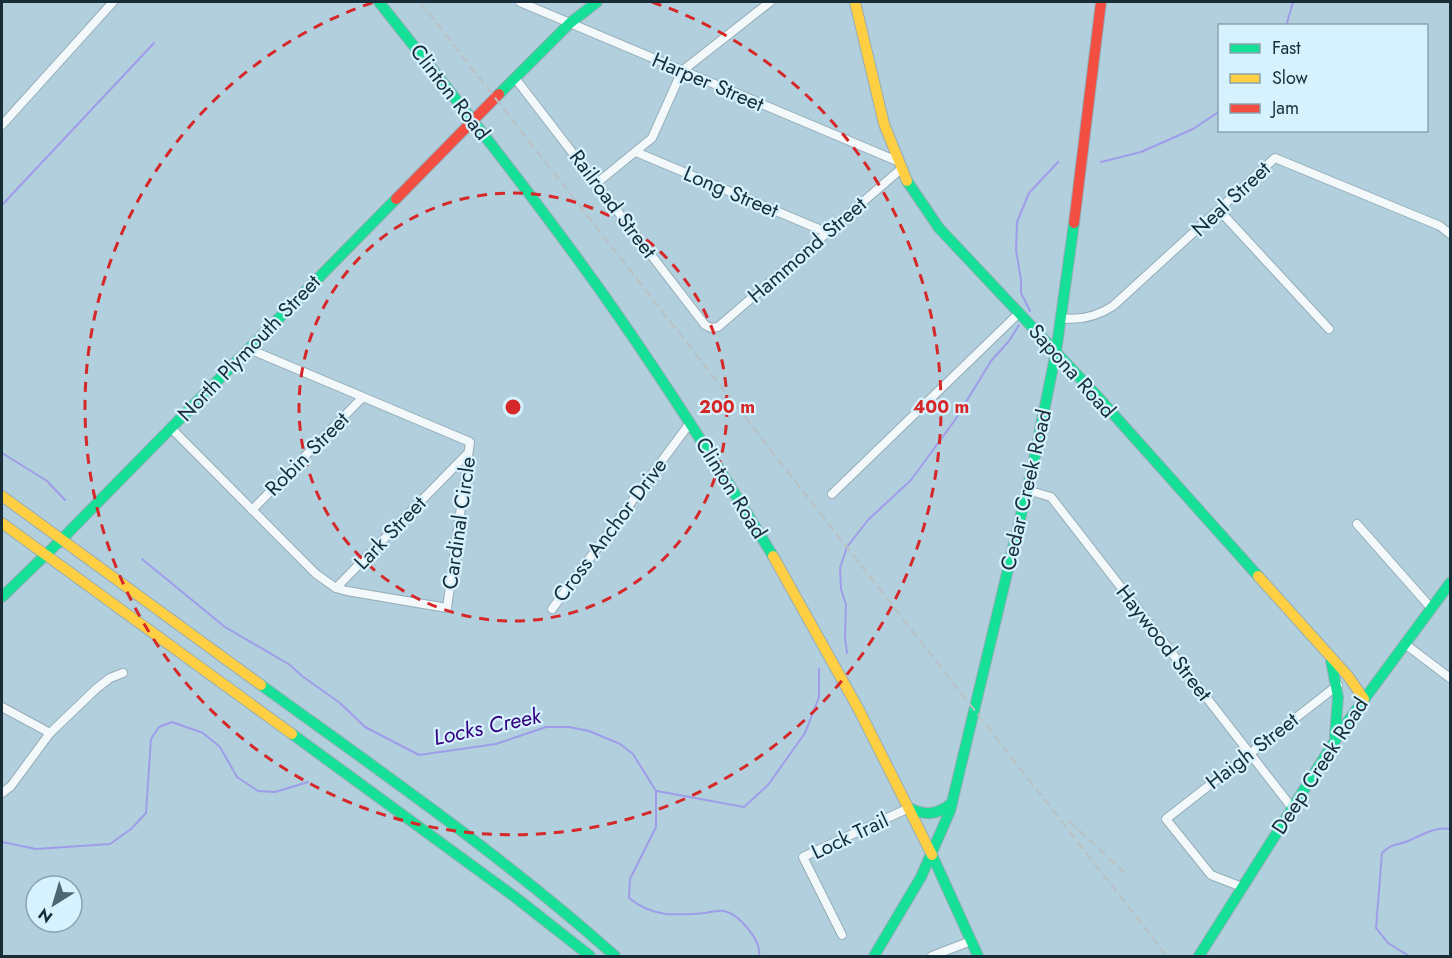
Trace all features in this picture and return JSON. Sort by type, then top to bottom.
[{"type":"main road","name":"Clinton Road","points":[[379,2],[473,120],[602,293],[690,423],[808,615],[880,748],[978,957]]},
{"type":"main road","name":"North Plymouth Street","points":[[2,597],[61,540],[570,23],[597,2]]},
{"type":"main road","name":"Sapona Road","points":[[855,2],[884,123],[899,165],[913,192],[939,228],[1056,352],[1348,676],[1364,699]]},
{"type":"main road","name":"Cedar Creek Road","points":[[874,957],[932,855],[952,802],[1027,490],[1056,352],[1086,135],[1101,2]]},
{"type":"main road","points":[[2,496],[472,838],[528,881],[615,957]]},
{"type":"main road","points":[[2,523],[515,897],[590,957]]},
{"type":"main road","name":"Deep Creek Road","points":[[1199,957],[1333,744],[1450,583]]},
{"type":"main road","points":[[1330,657],[1338,685],[1340,705],[1333,744]]},
{"type":"main road","points":[[909,808],[922,815],[932,815],[942,811],[952,802]]},
{"type":"street","points":[[2,125],[114,2]]},
{"type":"street","name":"Harper Street","points":[[520,2],[899,165]]},
{"type":"street","points":[[597,183],[652,138],[682,71],[770,2]]},
{"type":"street","name":"Railroad Street","points":[[515,78],[705,325],[711,328]]},
{"type":"street","name":"Long Street","points":[[636,152],[826,232]]},
{"type":"street","name":"Neal Street","points":[[1060,318],[1074,320],[1091,317],[1113,306],[1275,158],[1440,226],[1450,234]]},
{"type":"street","name":"Hammond Street","points":[[711,328],[718,327],[899,165]]},
{"type":"street","points":[[1219,210],[1329,329]]},
{"type":"street","points":[[832,494],[1019,313]]},
{"type":"street","name":"Cardinal Circle","points":[[171,428],[316,574],[336,588],[447,608],[470,441],[362,398],[249,349]]},
{"type":"street","name":"Robin Street","points":[[252,510],[362,398]]},
{"type":"street","name":"Cross Anchor Drive","points":[[552,609],[690,423]]},
{"type":"street","name":"Lark Street","points":[[336,588],[468,453]]},
{"type":"street","name":"Haywood Street","points":[[1027,490],[1050,497],[1293,809]]},
{"type":"street","points":[[1357,524],[1432,609]]},
{"type":"street","points":[[1405,644],[1450,678]]},
{"type":"street","points":[[2,794],[11,786],[50,733],[97,688],[110,678],[123,673]]},
{"type":"street","name":"Haigh Street","points":[[1242,887],[1211,875],[1166,819],[1338,685]]},
{"type":"street","points":[[2,707],[50,733]]},
{"type":"street","name":"Lock Trail","points":[[842,935],[803,857],[909,808]]},
{"type":"street","points":[[932,957],[971,941]]},
{"type":"waterway","points":[[1287,24],[1293,2]]},
{"type":"waterway","points":[[2,205],[154,43]]},
{"type":"waterway","points":[[1101,162],[1141,152],[1193,129],[1218,112]]},
{"type":"waterway","points":[[1030,311],[1021,293],[1016,250],[1017,222],[1029,193],[1058,162]]},
{"type":"waterway","points":[[847,653],[846,605],[841,589],[840,568],[847,547],[868,520],[911,480],[955,420],[991,361],[1009,341],[1019,325]]},
{"type":"waterway","points":[[2,453],[47,481],[65,500]]},
{"type":"waterway","name":"Locks Creek","points":[[142,559],[225,627],[290,665],[340,703],[365,727],[419,755],[496,744],[546,727],[569,727],[589,731],[620,744],[633,754],[656,791],[656,827],[630,879],[629,898],[647,909],[665,914],[720,911],[730,913],[753,936],[757,943],[759,956]]},
{"type":"waterway","points":[[657,791],[744,807],[768,785],[805,733],[819,697],[819,669]]},
{"type":"waterway","name":"Locks Creek","points":[[2,842],[36,849],[110,844],[131,829],[146,813],[151,739],[159,727],[172,722],[203,733],[220,747],[237,777],[258,791],[275,792],[308,782]]},
{"type":"waterway","name":"Locks Creek","points":[[1409,956],[1388,943],[1376,928],[1382,853],[1392,846],[1429,832],[1450,829]]},
{"type":"railway","points":[[420,2],[1167,956]]},
{"type":"railway","points":[[1069,821],[1126,874]]},
{"type":"traffic: fast","points":[[379,2],[465,110],[603,294],[690,424],[773,556]]},
{"type":"traffic: fast","points":[[499,94],[570,23],[597,2]]},
{"type":"traffic: fast","points":[[907,181],[939,228],[1098,397],[1258,576]]},
{"type":"traffic: fast","points":[[2,597],[61,540],[396,199]]},
{"type":"traffic: fast","points":[[874,956],[921,877],[950,811],[1033,465],[1056,352],[1074,223]]},
{"type":"traffic: fast","points":[[1199,956],[1343,728],[1450,583]]},
{"type":"traffic: fast","points":[[1331,660],[1338,697],[1335,736]]},
{"type":"traffic: fast","points":[[261,685],[486,850],[615,956]]},
{"type":"traffic: fast","points":[[292,734],[515,897],[590,956]]},
{"type":"traffic: fast","points":[[909,808],[931,813],[952,803]]},
{"type":"traffic: fast","points":[[932,855],[978,956]]},
{"type":"traffic: slow","points":[[855,2],[884,124],[907,181]]},
{"type":"traffic: slow","points":[[2,496],[261,685]]},
{"type":"traffic: slow","points":[[2,523],[292,734]]},
{"type":"traffic: slow","points":[[773,556],[859,710],[932,855]]},
{"type":"traffic: slow","points":[[1258,576],[1348,676],[1364,699]]},
{"type":"traffic: jam","points":[[1074,223],[1101,2]]},
{"type":"traffic: jam","points":[[396,199],[499,94]]}]
